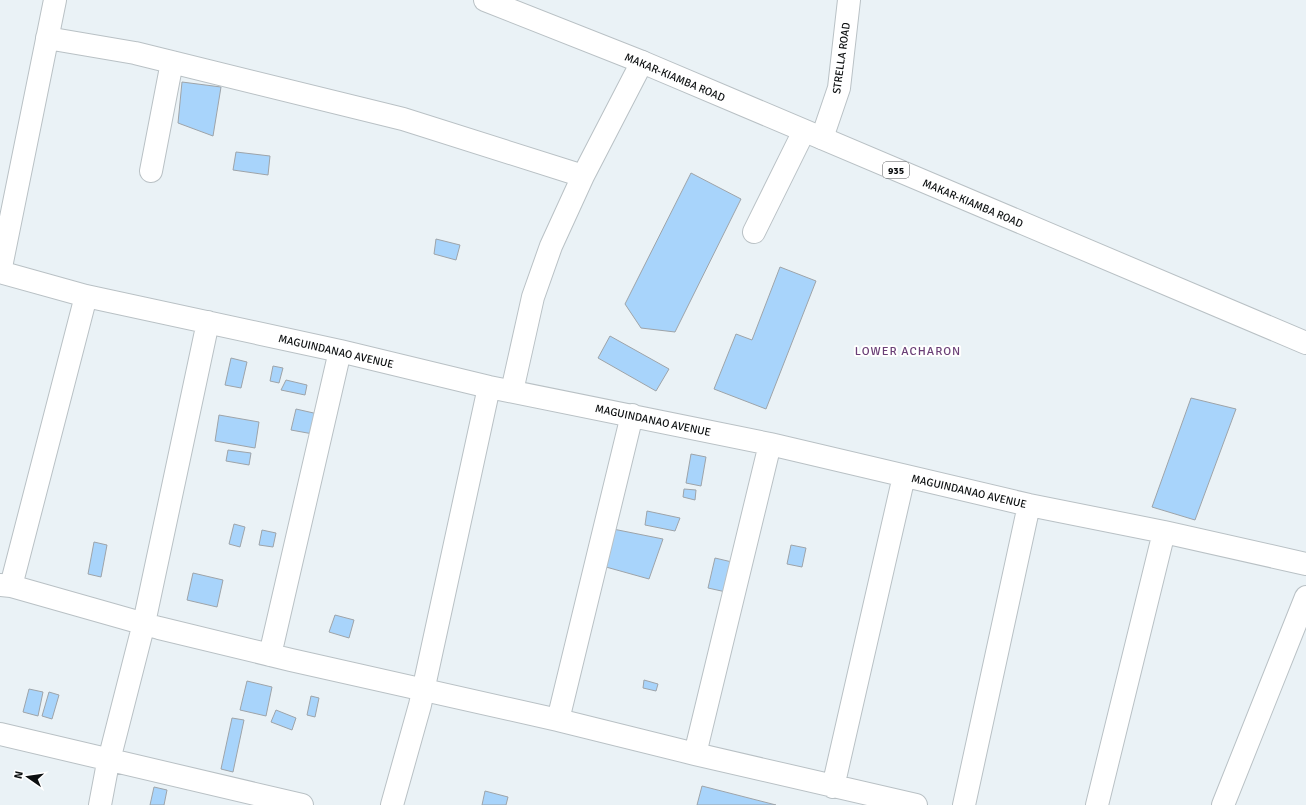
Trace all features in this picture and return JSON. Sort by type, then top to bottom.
[{"type":"street","points":[[0,272],[55,0]]},
{"type":"street","name":"MAKAR-KIAMBA ROAD","points":[[485,0],[642,62],[1306,343]]},
{"type":"street","name":"STRELLA ROAD","points":[[754,232],[813,135],[839,88],[849,0]]},
{"type":"street","points":[[47,38],[135,53],[403,119],[583,176]]},
{"type":"street","points":[[151,171],[172,62]]},
{"type":"street","points":[[512,391],[533,297],[551,246],[583,176],[642,62]]},
{"type":"street","name":"MAGUINDANAO AVENUE","points":[[0,272],[86,296],[340,351],[489,387],[770,444],[1029,505],[1164,532],[1306,564]]},
{"type":"street","points":[[86,296],[6,585],[159,628],[270,655],[558,720],[833,787],[916,805]]},
{"type":"street","points":[[100,805],[144,623],[208,322]]},
{"type":"street","points":[[270,655],[340,351]]},
{"type":"street","points":[[392,805],[424,689],[489,387]]},
{"type":"street","points":[[558,720],[632,415]]},
{"type":"street","points":[[695,754],[770,444]]},
{"type":"street","points":[[833,787],[904,476]]},
{"type":"street","points":[[964,805],[1029,505]]},
{"type":"street","points":[[1098,805],[1164,532]]},
{"type":"street","points":[[1223,805],[1306,598]]},
{"type":"street","points":[[0,734],[302,805]]},
{"type":"building","points":[[182,82],[221,87],[213,136],[178,123]]},
{"type":"building","points":[[236,152],[270,156],[268,175],[233,170]]},
{"type":"building","points":[[691,173],[741,199],[675,332],[641,328],[625,304]]},
{"type":"building","points":[[436,239],[460,245],[456,260],[434,254]]},
{"type":"building","points":[[780,267],[816,281],[766,409],[714,389],[736,334],[752,340]]},
{"type":"building","points":[[610,336],[669,369],[656,391],[598,358]]},
{"type":"building","points":[[231,358],[247,362],[241,388],[225,385]]},
{"type":"building","points":[[273,366],[283,368],[279,383],[270,381]]},
{"type":"building","points":[[286,380],[307,385],[305,395],[281,390]]},
{"type":"building","points":[[1191,398],[1236,409],[1195,520],[1152,507]]},
{"type":"building","points":[[296,409],[318,414],[313,434],[291,430]]},
{"type":"building","points":[[219,415],[259,422],[255,448],[215,441]]},
{"type":"building","points":[[228,450],[251,453],[249,465],[226,461]]},
{"type":"building","points":[[691,454],[706,457],[701,486],[686,483]]},
{"type":"building","points":[[684,489],[696,490],[695,500],[683,497]]},
{"type":"building","points":[[647,511],[680,518],[675,531],[645,525]]},
{"type":"building","points":[[234,524],[245,527],[240,547],[229,544]]},
{"type":"building","points":[[613,529],[663,539],[649,579],[606,567]]},
{"type":"building","points":[[262,530],[276,533],[273,547],[259,545]]},
{"type":"building","points":[[94,542],[107,545],[101,577],[88,574]]},
{"type":"building","points":[[791,545],[806,548],[802,567],[787,564]]},
{"type":"building","points":[[715,558],[732,562],[726,592],[708,588]]},
{"type":"building","points":[[193,573],[223,580],[217,607],[187,600]]},
{"type":"building","points":[[335,615],[354,620],[349,638],[329,632]]},
{"type":"building","points":[[644,680],[658,684],[656,691],[643,688]]},
{"type":"building","points":[[247,681],[272,687],[266,716],[240,710]]},
{"type":"building","points":[[29,689],[43,692],[38,716],[23,712]]},
{"type":"building","points":[[49,692],[59,695],[52,719],[42,716]]},
{"type":"building","points":[[311,696],[319,698],[315,717],[307,715]]},
{"type":"building","points":[[276,710],[296,718],[292,730],[271,722]]},
{"type":"building","points":[[232,718],[244,720],[233,772],[221,769]]},
{"type":"building","points":[[702,786],[776,805],[697,805]]},
{"type":"building","points":[[154,787],[167,790],[164,805],[150,805]]},
{"type":"building","points":[[485,791],[508,797],[506,805],[482,805]]},
{"type":"district","name":"LOWER ACHARON","points":[[908,351]]}]
